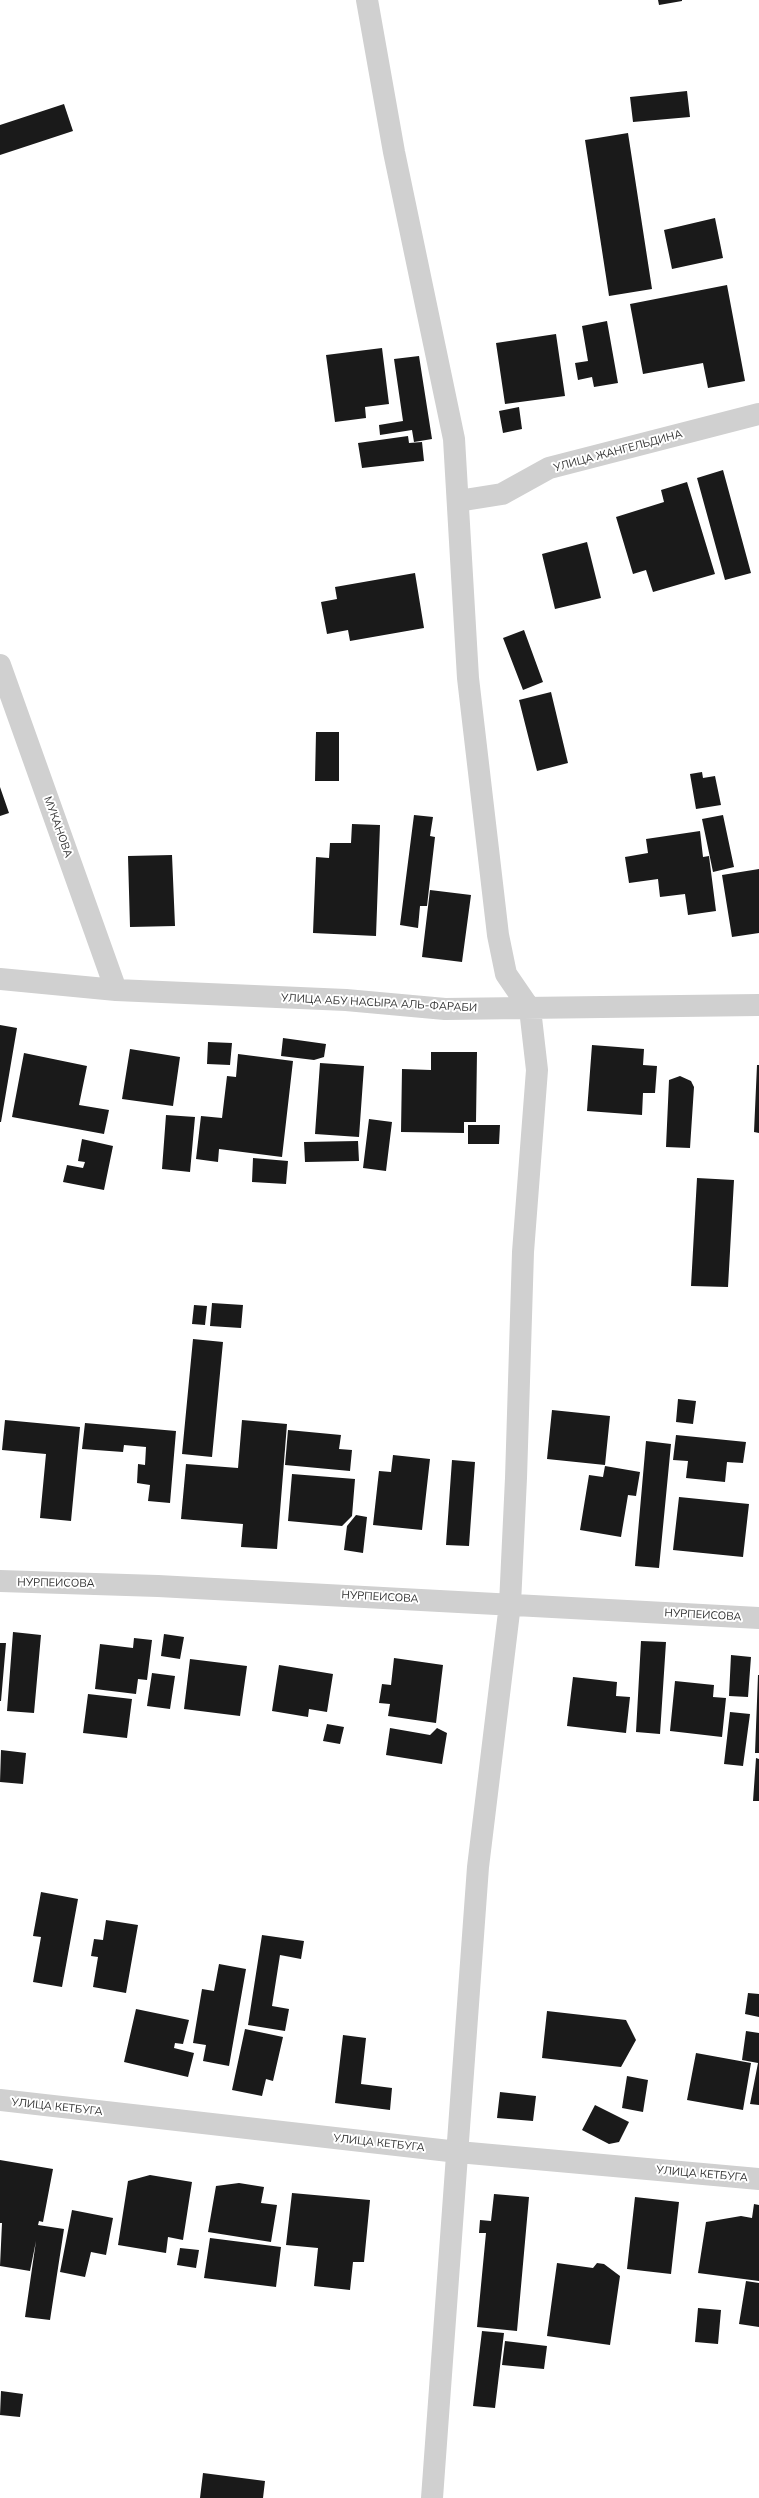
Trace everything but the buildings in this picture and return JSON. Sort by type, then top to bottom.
[{"type":"street","points":[[367,0],[394,152],[454,439],[468,678],[498,935],[506,974],[530,1009],[537,1070],[523,1252],[516,1478],[510,1604],[478,1867],[432,2498]]},
{"type":"street","name":"УЛИЦА ЖАНГЕЛЬДИНА","points":[[458,501],[502,494],[549,468],[759,414]]},
{"type":"street","name":"МУКАНОВА","points":[[0,664],[116,990]]},
{"type":"street","name":"УЛИЦА АБУ НАСЫРА АЛЬ-ФАРАБИ","points":[[0,979],[116,990],[346,1000],[445,1009],[759,1005]]},
{"type":"street","name":"НУРПЕИСОВА","points":[[0,1581],[158,1586],[759,1618]]},
{"type":"street","name":"УЛИЦА КЕТБУГА","points":[[0,2100],[458,2152],[759,2179]]}]
